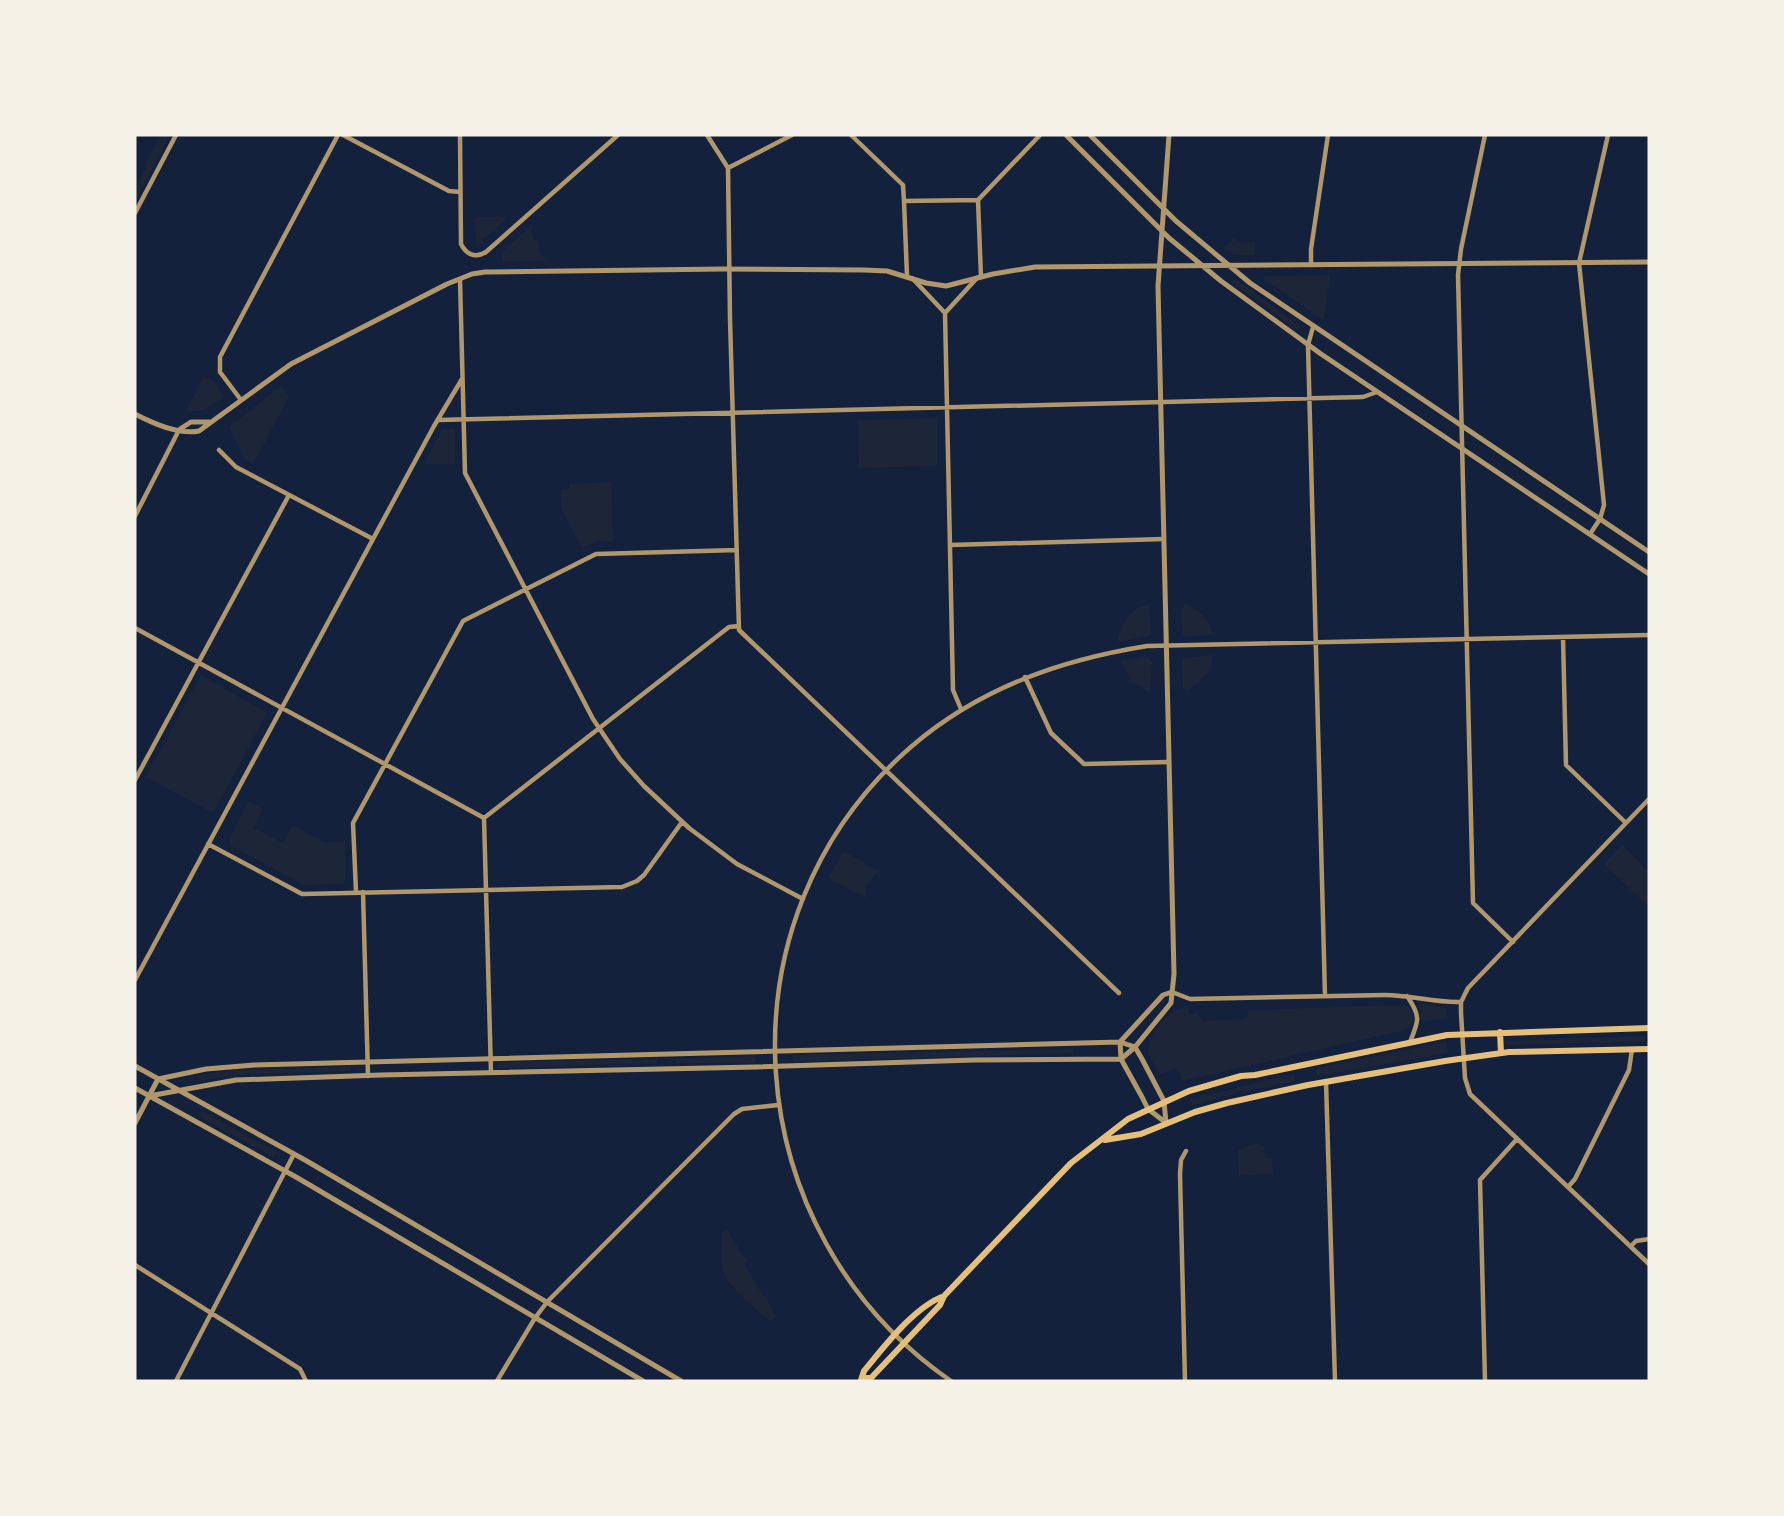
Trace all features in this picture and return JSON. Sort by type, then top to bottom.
[{"type":"main road","points":[[944,1296],[934,1299],[895,1336],[864,1371],[861,1380],[871,1378],[940,1306],[944,1296],[1071,1163],[1131,1117],[1164,1101],[1241,1076],[1462,1034],[1649,1028]]},
{"type":"main road","points":[[1500,1032],[1501,1053]]},
{"type":"main road","points":[[1103,1140],[1141,1134],[1209,1107],[1326,1082],[1464,1058],[1501,1053],[1649,1049]]},
{"type":"street","points":[[135,213],[177,135]]},
{"type":"street","points":[[241,400],[220,373],[220,357],[341,135],[449,191],[460,192]]},
{"type":"street","points":[[460,135],[461,241],[464,250],[476,256],[486,252],[618,135]]},
{"type":"street","points":[[707,135],[728,167],[741,633],[1119,993]]},
{"type":"street","points":[[728,167],[792,135]]},
{"type":"street","points":[[851,135],[903,185],[910,277],[945,313],[953,690],[961,709]]},
{"type":"street","points":[[945,313],[979,278],[978,200],[1040,135]]},
{"type":"street","points":[[1066,135],[1161,231],[1203,267],[1308,345],[1649,574]]},
{"type":"street","points":[[1090,135],[1163,208],[1231,266],[1313,327],[1649,552]]},
{"type":"street","points":[[149,1096],[236,1080],[974,1060],[1121,1059],[1135,1047],[1171,1003],[1174,974],[1158,267],[1169,135]]},
{"type":"street","points":[[1311,265],[1328,135]]},
{"type":"street","points":[[1485,135],[1459,264],[1473,904],[1513,942]]},
{"type":"street","points":[[1590,534],[1600,519],[1604,505],[1579,262],[1608,135]]},
{"type":"street","points":[[904,201],[978,200]]},
{"type":"street","points":[[135,414],[158,426],[199,431],[291,363],[460,278],[494,272],[864,270],[887,271],[940,286],[1035,267],[1649,262]]},
{"type":"street","points":[[460,278],[465,473],[599,728],[620,759],[682,822],[737,864],[803,899]]},
{"type":"street","points":[[1313,327],[1308,345],[1325,996]]},
{"type":"street","points":[[135,980],[462,379]]},
{"type":"street","points":[[438,419],[1363,397],[1377,392]]},
{"type":"street","points":[[135,516],[180,429],[191,422],[209,422]]},
{"type":"street","points":[[219,450],[236,467],[373,539]]},
{"type":"street","points":[[135,780],[289,495]]},
{"type":"street","points":[[950,545],[1164,539]]},
{"type":"street","points":[[356,892],[354,823],[463,621],[596,554],[737,550]]},
{"type":"street","points":[[484,818],[729,627],[739,626]]},
{"type":"street","points":[[135,628],[484,818]]},
{"type":"street","points":[[951,1381],[895,1336],[854,1288],[836,1261],[814,1222],[791,1163],[778,1105],[775,1051],[779,988],[786,952],[803,899],[840,829],[886,771],[912,746],[961,709],[1025,677],[1062,664],[1112,652],[1147,646],[1649,635]]},
{"type":"street","points":[[1563,637],[1566,765],[1626,824]]},
{"type":"street","points":[[1025,677],[1051,733],[1084,764],[1169,762]]},
{"type":"street","points":[[1649,799],[1468,988],[1461,1002],[1467,1090],[1649,1264]]},
{"type":"street","points":[[484,818],[491,1073]]},
{"type":"street","points":[[209,844],[302,894],[629,885],[644,875],[682,822]]},
{"type":"street","points":[[363,892],[368,1076]]},
{"type":"street","points":[[1166,1123],[1148,1109],[1121,1059],[1120,1042],[1163,995],[1171,992],[1190,999],[1407,996],[1430,1001],[1461,1002]]},
{"type":"street","points":[[1407,996],[1418,1015],[1417,1026],[1410,1042]]},
{"type":"street","points":[[158,1079],[224,1067],[1120,1042],[1135,1047],[1164,1101],[1166,1123]]},
{"type":"street","points":[[1568,1187],[1629,1070],[1632,1049]]},
{"type":"street","points":[[135,1066],[294,1154],[681,1381]]},
{"type":"street","points":[[135,1123],[158,1079]]},
{"type":"street","points":[[1326,1082],[1335,1381]]},
{"type":"street","points":[[135,1088],[285,1171],[643,1381]]},
{"type":"street","points":[[497,1381],[547,1302],[734,1114],[741,1109],[778,1105]]},
{"type":"street","points":[[1485,1381],[1480,1180],[1517,1139]]},
{"type":"street","points":[[1185,1381],[1180,1174],[1181,1160],[1186,1151]]},
{"type":"street","points":[[176,1381],[294,1154]]},
{"type":"street","points":[[1631,1246],[1636,1241],[1649,1239]]},
{"type":"street","points":[[135,1265],[300,1369],[306,1381]]},
{"type":"shaded area","points":[[165,135],[170,135],[135,201],[135,189],[145,165],[160,136],[164,138]]},
{"type":"shaded area","points":[[477,217],[506,219],[477,245],[474,220]]},
{"type":"shaded area","points":[[532,225],[534,240],[537,239],[538,248],[546,261],[503,261],[501,253]]},
{"type":"shaded area","points":[[1234,238],[1242,243],[1255,241],[1255,255],[1234,255],[1225,247]]},
{"type":"shaded area","points":[[1330,275],[1324,321],[1263,278],[1264,276]]},
{"type":"shaded area","points":[[1230,281],[1238,281],[1300,326],[1300,329],[1297,330]]},
{"type":"shaded area","points":[[204,377],[214,381],[224,397],[204,410],[189,412],[188,407]]},
{"type":"shaded area","points":[[281,386],[289,397],[253,464],[245,459],[229,427]]},
{"type":"shaded area","points":[[937,418],[937,466],[859,468],[858,420]]},
{"type":"shaded area","points":[[442,429],[455,429],[455,464],[424,464]]},
{"type":"shaded area","points":[[611,482],[613,541],[597,541],[582,548],[561,508],[561,490],[569,489],[569,484]]},
{"type":"shaded area","points":[[1184,604],[1203,615],[1213,635],[1183,635],[1181,613]]},
{"type":"shaded area","points":[[1149,605],[1149,636],[1118,642],[1121,629],[1132,613]]},
{"type":"shaded area","points":[[1213,655],[1205,676],[1186,691],[1183,687],[1184,658]]},
{"type":"shaded area","points":[[1146,656],[1152,662],[1150,693],[1131,681],[1121,661]]},
{"type":"shaded area","points":[[201,675],[267,713],[213,813],[146,777]]},
{"type":"shaded area","points":[[249,801],[263,809],[254,828],[283,843],[293,825],[324,842],[346,841],[345,881],[342,884],[304,885],[231,846],[229,840]]},
{"type":"shaded area","points":[[1622,845],[1649,872],[1649,907],[1604,864]]},
{"type":"shaded area","points":[[844,851],[878,871],[866,886],[866,898],[828,878]]},
{"type":"shaded area","points":[[1418,1003],[1446,1008],[1447,1018],[1422,1022]]},
{"type":"shaded area","points":[[1403,1005],[1409,1007],[1413,1013],[1413,1023],[1405,1030],[1182,1081],[1178,1068],[1160,1074],[1149,1055],[1150,1039],[1154,1031],[1166,1017],[1188,1006],[1189,1014],[1197,1014],[1203,1021],[1244,1019],[1248,1016],[1248,1010]]},
{"type":"shaded area","points":[[1645,1036],[1645,1041],[1507,1045],[1505,1041]]},
{"type":"shaded area","points":[[1447,1042],[1448,1053],[1317,1076],[1317,1068]]},
{"type":"shaded area","points":[[1073,1049],[1073,1053],[793,1062],[793,1055]]},
{"type":"shaded area","points":[[755,1056],[756,1063],[676,1063],[676,1059]]},
{"type":"shaded area","points":[[657,1059],[657,1063],[498,1068],[498,1063],[502,1062]]},
{"type":"shaded area","points":[[350,1067],[350,1071],[245,1074],[202,1080],[196,1076],[231,1070]]},
{"type":"shaded area","points":[[1294,1074],[1295,1081],[1192,1105],[1190,1099]]},
{"type":"shaded area","points":[[202,1111],[277,1152],[273,1157],[198,1116]]},
{"type":"shaded area","points":[[1258,1143],[1264,1147],[1265,1158],[1272,1158],[1273,1174],[1239,1176],[1238,1150]]},
{"type":"shaded area","points":[[727,1230],[776,1317],[770,1321],[742,1296],[724,1274],[721,1259],[722,1233]]}]
